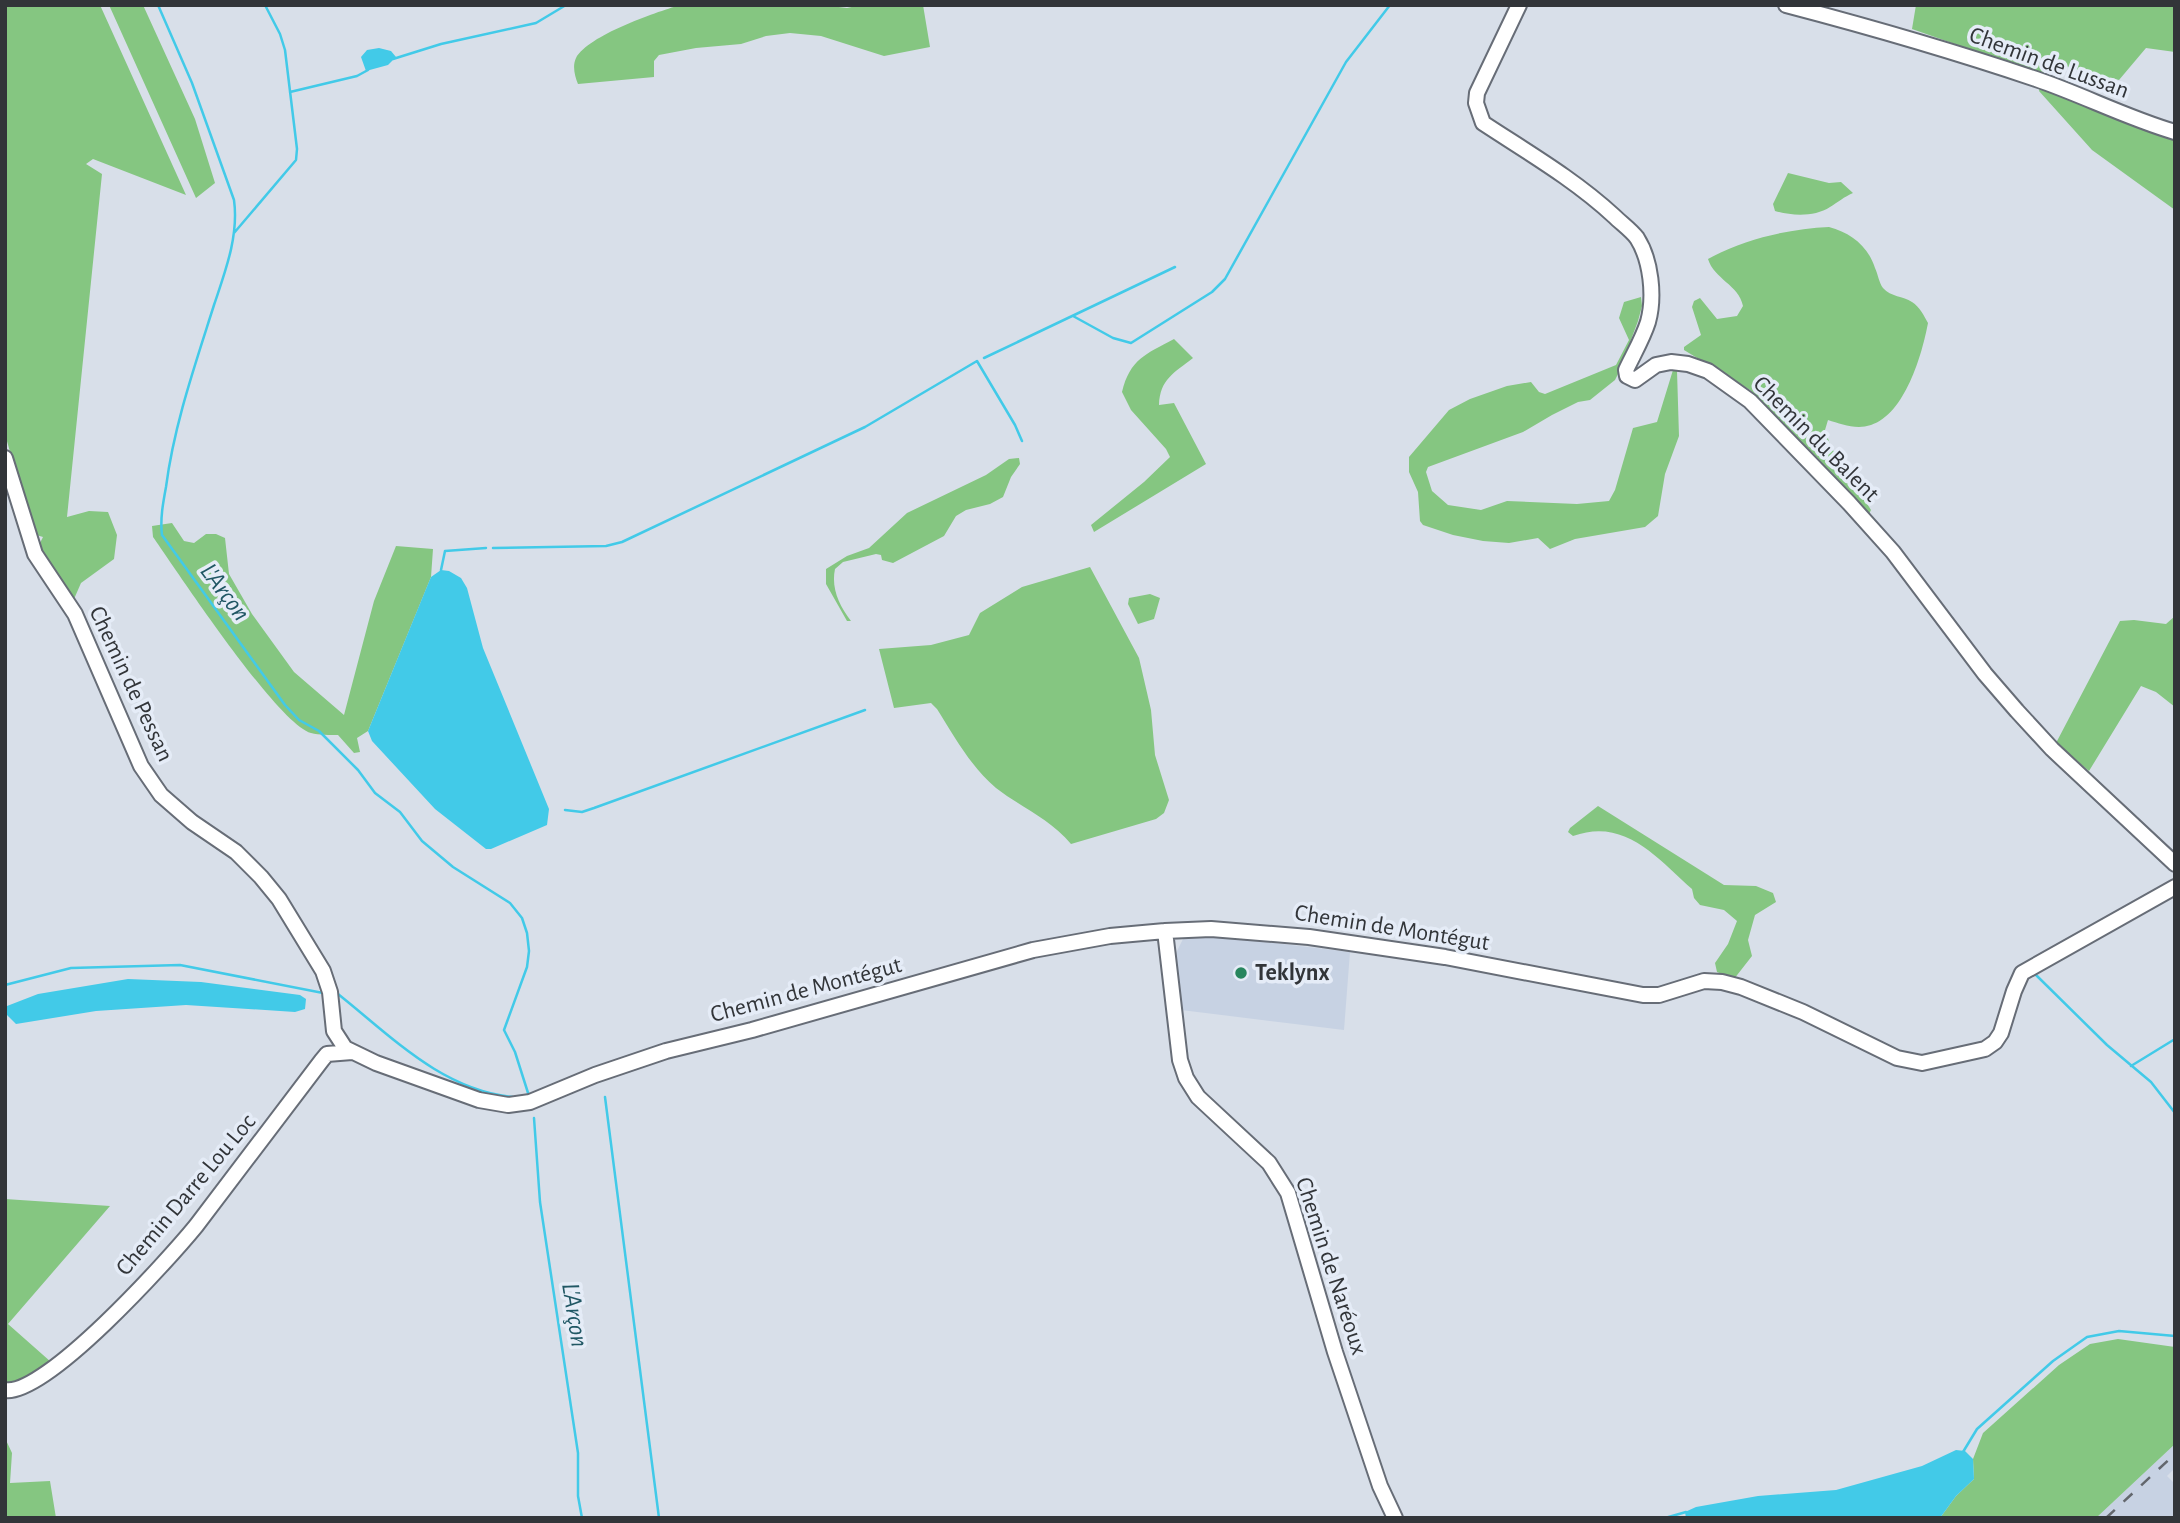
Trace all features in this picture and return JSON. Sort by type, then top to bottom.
[{"type":"street","name":"Chemin du Balent","points":[[1519,5],[1477,93],[1477,112],[1483,123],[1576,184],[1619,221],[1639,243],[1648,264],[1651,297],[1648,321],[1626,370],[1627,376],[1635,380],[1656,365],[1688,363],[1708,371],[1750,401],[1893,552],[1985,674],[2017,711],[2052,749],[2175,864]]},
{"type":"street","name":"Chemin de Lussan","points":[[1786,5],[1883,30],[2037,79],[2148,125],[2175,132]]},
{"type":"street","name":"Chemin de Pessan","points":[[5,457],[35,554],[75,614],[141,766],[161,795],[192,822],[236,852],[279,899],[323,971],[330,992],[332,1020],[339,1040],[352,1052]]},
{"type":"street","name":"Chemin de Montégut","points":[[352,1052],[479,1100],[508,1105],[530,1102],[595,1075],[666,1051],[752,1030],[1033,950],[1110,936],[1211,929],[1309,937],[1445,957],[1643,995],[1659,995],[1704,981],[1722,982],[1803,1012],[1897,1058],[1922,1063],[1984,1049],[2001,1034],[2022,973],[2175,887]]},
{"type":"street","name":"Chemin de Naréoux","points":[[1165,931],[1180,1060],[1186,1078],[1204,1103],[1269,1163],[1288,1194],[1343,1377],[1380,1486],[1395,1518]]},
{"type":"street","name":"Chemin Darre Lou Loc","points":[[5,1390],[14,1392],[38,1379],[100,1327],[196,1226],[322,1060],[332,1020]]},
{"type":"street","points":[[322,1060],[327,1054],[352,1052]]},
{"type":"shaded area","points":[[1197,934],[1350,952],[1344,1030],[1181,1010],[1176,953],[1183,939]]},
{"type":"shaded area","points":[[2175,1444],[2175,1468],[2167,1476],[2175,1484],[2175,1518],[2096,1518]]},
{"type":"green space","points":[[5,5],[100,5],[186,195],[93,159],[86,164],[102,174],[67,517],[89,511],[108,512],[117,535],[114,559],[81,583],[74,599],[47,564],[39,545],[43,537],[33,534],[5,434]]},
{"type":"green space","points":[[109,5],[143,5],[195,119],[215,183],[196,198]]},
{"type":"green space","points":[[680,5],[822,5],[847,8],[861,5],[923,5],[930,47],[884,56],[821,36],[790,33],[766,36],[741,44],[659,55],[654,61],[654,77],[578,84],[574,64],[583,49],[623,26]]},
{"type":"green space","points":[[1916,5],[2175,5],[2175,52],[2146,48],[2119,80],[2047,62],[2043,75],[1912,29]]},
{"type":"green space","points":[[2040,87],[2175,137],[2175,210],[2092,150],[2039,91]]},
{"type":"green space","points":[[1788,173],[1829,183],[1841,182],[1853,193],[1817,213],[1796,215],[1775,211],[1773,204]]},
{"type":"green space","points":[[1829,227],[1858,242],[1872,260],[1883,288],[1915,304],[1928,323],[1910,382],[1893,409],[1883,419],[1860,427],[1828,420],[1825,430],[1831,447],[1871,510],[1869,514],[1750,390],[1684,350],[1684,347],[1701,335],[1692,307],[1694,301],[1700,298],[1717,319],[1737,316],[1743,306],[1737,293],[1715,272],[1708,259],[1767,236]]},
{"type":"green space","points":[[1641,297],[1642,306],[1638,321],[1615,380],[1590,400],[1578,402],[1523,432],[1428,467],[1426,472],[1432,491],[1448,505],[1481,510],[1507,501],[1577,504],[1609,501],[1615,490],[1633,428],[1657,422],[1673,370],[1677,371],[1679,436],[1665,474],[1658,516],[1645,527],[1575,539],[1550,549],[1538,538],[1509,543],[1483,541],[1423,525],[1420,521],[1418,492],[1409,472],[1409,457],[1449,410],[1470,399],[1507,386],[1531,382],[1539,392],[1545,394],[1616,365],[1629,340],[1619,318],[1624,302]]},
{"type":"green space","points":[[1174,339],[1193,358],[1165,383],[1159,405],[1174,403],[1206,464],[1094,532],[1091,525],[1170,457],[1131,410],[1122,392],[1125,381],[1140,359]]},
{"type":"green space","points":[[1019,458],[1020,464],[1003,497],[956,516],[944,536],[893,563],[882,560],[881,555],[876,554],[843,562],[835,569],[835,590],[851,621],[847,621],[826,584],[826,569],[847,556],[869,548],[907,513],[986,475],[1009,459]]},
{"type":"green space","points":[[172,523],[184,541],[194,543],[206,534],[225,538],[229,574],[252,614],[294,672],[344,715],[374,601],[396,546],[433,549],[431,577],[368,731],[357,738],[360,752],[354,753],[338,735],[311,733],[296,723],[253,676],[205,613],[153,537],[152,526]]},
{"type":"green space","points":[[1090,567],[1139,658],[1151,710],[1155,755],[1169,800],[1164,813],[1156,819],[1071,844],[1054,828],[987,780],[931,703],[894,708],[879,649],[931,645],[969,635],[980,613],[1022,587]]},
{"type":"green space","points":[[1150,594],[1160,598],[1154,619],[1138,624],[1128,604],[1129,598]]},
{"type":"green space","points":[[2175,616],[2175,707],[2156,692],[2141,686],[2089,771],[2056,743],[2120,621],[2166,624]]},
{"type":"green space","points":[[1598,806],[1724,885],[1756,886],[1773,893],[1776,902],[1755,915],[1748,940],[1752,956],[1734,979],[1717,972],[1715,963],[1728,944],[1737,921],[1724,910],[1700,905],[1694,898],[1692,889],[1653,854],[1624,836],[1609,832],[1592,832],[1573,836],[1568,832]]},
{"type":"green space","points":[[5,1199],[110,1206],[8,1324],[51,1362],[38,1374],[5,1386]]},
{"type":"green space","points":[[2118,1339],[2175,1347],[2175,1444],[2096,1518],[1940,1518],[1956,1496],[1974,1479],[1973,1459],[1983,1433],[2059,1365],[2090,1344]]},
{"type":"green space","points":[[5,1438],[12,1453],[10,1483],[50,1481],[56,1518],[5,1518]]},
{"type":"water","points":[[379,48],[391,51],[396,57],[388,65],[366,71],[361,57],[367,50]]},
{"type":"water","points":[[441,570],[461,578],[467,588],[483,648],[549,809],[547,825],[491,849],[486,849],[435,809],[372,741],[368,731],[431,577]]},
{"type":"water","points":[[128,979],[201,982],[300,995],[306,999],[305,1009],[295,1012],[186,1005],[96,1011],[16,1024],[7,1015],[7,1006],[38,994]]},
{"type":"water","points":[[1956,1450],[1965,1451],[1973,1459],[1974,1479],[1956,1496],[1940,1518],[1686,1518],[1685,1512],[1696,1507],[1758,1496],[1836,1490],[1922,1466]]},
{"type":"waterway","name":"L'Arçon","points":[[158,5],[192,83],[234,200],[235,213],[230,254],[174,441],[163,505],[162,535],[285,705],[299,720],[319,731],[358,770],[375,793],[400,812],[422,841],[453,867],[510,903],[522,918],[529,951],[527,967],[504,1030],[515,1052],[529,1096]]},
{"type":"waterway","points":[[234,233],[296,160],[285,50],[265,5]]},
{"type":"waterway","points":[[393,59],[441,44],[536,23],[566,5]]},
{"type":"waterway","points":[[1073,316],[1113,338],[1131,343],[1212,292],[1225,279],[1346,62],[1390,5]]},
{"type":"waterway","points":[[290,92],[357,76],[368,70]]},
{"type":"waterway","points":[[984,358],[1175,267]]},
{"type":"waterway","points":[[493,548],[606,546],[622,542],[865,427],[977,361],[1022,441]]},
{"type":"waterway","points":[[441,570],[445,551],[486,548]]},
{"type":"waterway","points":[[565,810],[582,812],[865,710]]},
{"type":"waterway","points":[[5,985],[71,968],[180,965],[323,993]]},
{"type":"waterway","points":[[2036,975],[2107,1045],[2151,1082],[2175,1113]]},
{"type":"waterway","points":[[338,994],[398,1044],[441,1073],[463,1084],[513,1097]]},
{"type":"waterway","points":[[2131,1066],[2175,1039]]},
{"type":"waterway","points":[[605,1097],[659,1518]]},
{"type":"waterway","name":"L'Arçon","points":[[534,1118],[540,1202],[578,1453],[578,1496],[582,1518]]},
{"type":"waterway","points":[[1963,1452],[1977,1429],[2053,1361],[2087,1337],[2119,1331],[2175,1336]]},
{"type":"waterway","points":[[1665,1518],[1686,1512]]},
{"type":"railway","points":[[2106,1518],[2175,1454]]},
{"type":"place","name":"Teklynx","points":[[1241,973]]}]
